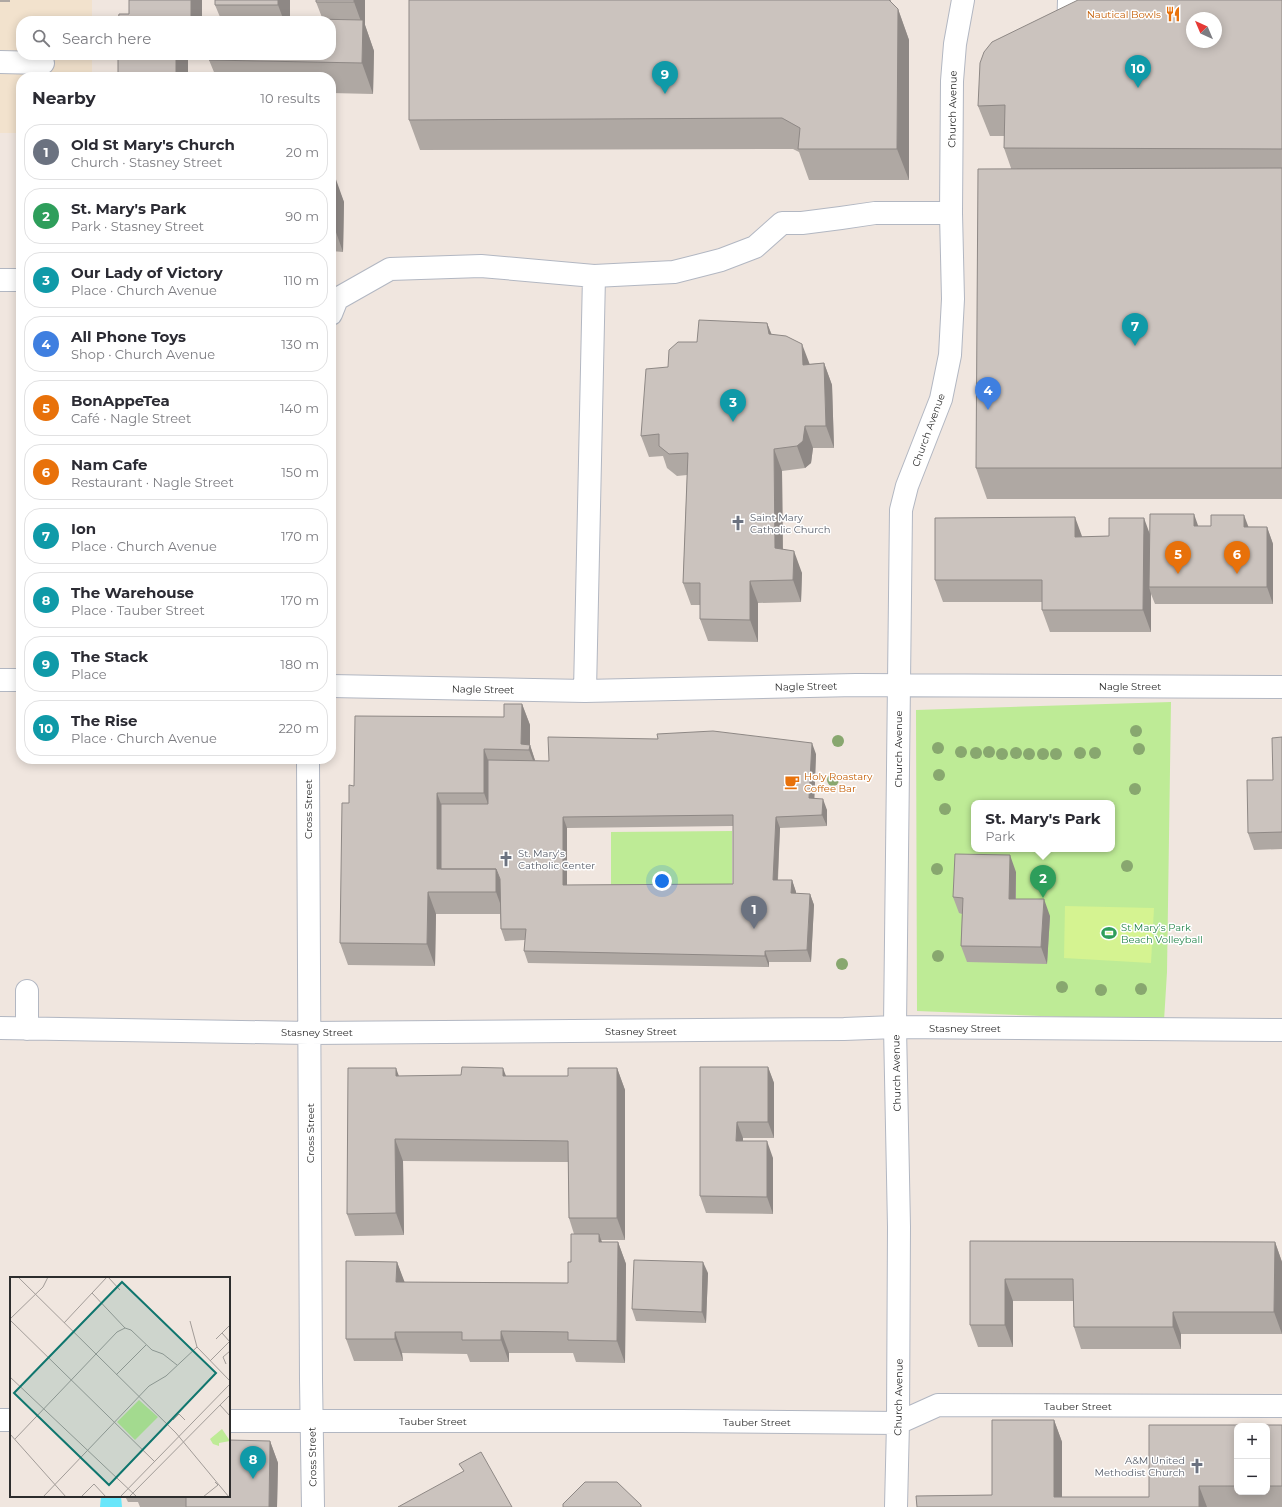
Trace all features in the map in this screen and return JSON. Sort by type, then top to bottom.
[{"type":"street","name":"Church Avenue","points":[[896,1507],[899,1227],[895,1028],[901,510],[907,486],[942,399],[950,355],[953,299],[950,213],[952,81],[955,44],[963,0]]},
{"type":"street","points":[[1068,42],[1069,0]]},
{"type":"street","points":[[0,62],[42,63]]},
{"type":"street","points":[[336,302],[390,269],[481,266],[594,276],[674,272],[721,260],[755,247],[782,223],[802,223],[874,213],[950,213]]},
{"type":"street","points":[[585,691],[594,276]]},
{"type":"street","points":[[0,280],[16,280]]},
{"type":"street","points":[[0,680],[16,680]]},
{"type":"street","name":"Nagle Street","points":[[336,686],[585,691],[848,685],[1282,687]]},
{"type":"street","name":"Cross Street","points":[[308,764],[311,1421],[313,1507]]},
{"type":"street","points":[[27,992],[27,1029]]},
{"type":"street","name":"Stasney Street","points":[[0,1028],[310,1033],[895,1028],[1282,1030]]},
{"type":"street","name":"Tauber Street","points":[[230,1421],[682,1421],[898,1423],[938,1405],[1282,1406]]},
{"type":"shaded area","points":[[0,0],[92,0],[92,16],[16,16],[16,60],[92,60],[92,72],[16,72],[16,133],[0,133]]},
{"type":"green space","points":[[1171,702],[1167,972],[1164,1021],[917,1011],[916,710]]},
{"type":"green space","points":[[732,831],[732,891],[611,893],[611,832]]},
{"type":"green space","name":"St Mary's Park Beach Volleyball","points":[[1065,906],[1154,908],[1151,963],[1064,958]]},
{"type":"water","points":[[101,1497],[121,1497],[122,1507],[100,1507]]},
{"type":"building","points":[[129,0],[191,0],[191,16],[119,16],[119,14],[129,14]]},
{"type":"building","points":[[215,0],[278,0],[278,5],[215,5]]},
{"type":"building","points":[[316,0],[354,0],[354,2],[316,2]]},
{"type":"building","points":[[409,0],[889,0],[898,9],[897,149],[798,149],[800,128],[782,118],[409,120]]},
{"type":"building","points":[[1078,0],[1282,0],[1282,149],[1004,148],[1005,105],[978,106],[980,63],[984,52],[992,42]]},
{"type":"building","points":[[336,19],[363,20],[362,63],[209,60],[336,60]]},
{"type":"building","points":[[118,60],[176,60],[176,72],[118,72]]},
{"type":"building","points":[[1282,168],[1282,468],[976,468],[978,169]]},
{"type":"building","name":"Saint Mary Catholic Church","points":[[699,320],[767,323],[769,334],[786,336],[802,344],[803,365],[824,363],[826,426],[805,426],[803,441],[797,446],[774,449],[775,548],[794,551],[793,580],[750,581],[750,620],[700,619],[700,583],[683,583],[688,453],[669,454],[659,446],[659,434],[641,436],[646,369],[668,367],[669,350],[678,342],[697,342]]},
{"type":"building","points":[[1150,514],[1194,514],[1194,526],[1211,526],[1211,515],[1244,515],[1244,527],[1267,527],[1267,587],[1149,587]]},
{"type":"building","points":[[1075,517],[1075,537],[1109,536],[1109,518],[1144,518],[1143,610],[1042,610],[1042,580],[935,580],[935,518]]},
{"type":"building","points":[[504,704],[522,704],[521,744],[530,745],[529,750],[484,749],[484,793],[437,793],[437,869],[496,869],[496,892],[428,892],[427,944],[340,943],[342,803],[349,803],[349,785],[354,786],[355,716],[504,717]]},
{"type":"building","name":"St. Mary's Catholic Center","points":[[713,731],[812,743],[809,798],[823,799],[822,815],[776,817],[773,880],[792,880],[791,893],[810,894],[807,950],[765,951],[765,956],[524,951],[526,929],[501,929],[500,879],[496,869],[441,869],[441,804],[488,804],[488,760],[549,761],[548,737],[658,739],[657,734]],"holes":[[[733,815],[733,884],[563,885],[563,817]]]},
{"type":"building","points":[[1282,737],[1282,832],[1248,833],[1247,780],[1273,780],[1272,738]]},
{"type":"building","points":[[955,854],[1010,855],[1009,899],[1044,899],[1041,947],[961,946],[963,898],[953,897]]},
{"type":"building","points":[[462,1067],[503,1068],[503,1076],[568,1076],[568,1068],[617,1068],[617,1218],[569,1218],[568,1141],[395,1139],[396,1213],[347,1214],[348,1068],[396,1068],[396,1076],[461,1075]]},
{"type":"building","points":[[700,1067],[768,1067],[768,1122],[737,1122],[736,1141],[767,1141],[767,1197],[700,1196]]},
{"type":"building","points":[[571,1234],[599,1234],[599,1242],[618,1242],[617,1341],[568,1340],[568,1332],[501,1331],[501,1340],[462,1340],[462,1332],[395,1332],[395,1339],[346,1339],[346,1261],[397,1262],[396,1282],[568,1283],[568,1262],[571,1262]]},
{"type":"building","points":[[970,1241],[1275,1242],[1274,1312],[1173,1312],[1173,1327],[1074,1327],[1073,1279],[1005,1279],[1005,1325],[970,1325]]},
{"type":"building","points":[[634,1260],[703,1262],[702,1312],[632,1309]]},
{"type":"building","points":[[992,1420],[1054,1420],[1054,1497],[1149,1497],[1149,1425],[1234,1425],[1234,1486],[1199,1486],[1199,1507],[917,1507],[916,1496],[992,1495]]},
{"type":"building","points":[[1270,1425],[1282,1425],[1282,1486],[1270,1486]]},
{"type":"building","points":[[230,1440],[270,1441],[269,1507],[186,1507],[186,1497],[230,1497]]},
{"type":"building","points":[[481,1452],[512,1507],[398,1507],[464,1471],[459,1464]]},
{"type":"building","points":[[585,1482],[617,1482],[641,1505],[641,1507],[563,1507],[563,1504]]},
{"type":"place","name":"Nautical Bowls","points":[[1173,14]]},
{"type":"place","name":"The Rise","points":[[1138,88]]},
{"type":"place","name":"The Stack","points":[[665,94]]},
{"type":"place","name":"Ion","points":[[1135,346]]},
{"type":"place","name":"All Phone Toys","points":[[988,410]]},
{"type":"place","name":"Our Lady of Victory","points":[[733,422]]},
{"type":"place","name":"Saint Mary Catholic Church","points":[[738,523]]},
{"type":"place","name":"BonAppeTea","points":[[1178,574]]},
{"type":"place","name":"Nam Cafe","points":[[1237,574]]},
{"type":"place","name":"Holy Roastary Coffee Bar","points":[[792,782]]},
{"type":"place","name":"St. Mary's Catholic Center","points":[[506,859]]},
{"type":"place","name":"St. Mary's Park","points":[[1043,898]]},
{"type":"place","name":"Old St Mary's Church","points":[[754,929]]},
{"type":"place","name":"St Mary's Park Beach Volleyball","points":[[1109,933]]},
{"type":"place","name":"A&M United Methodist Church","points":[[1197,1466]]},
{"type":"place","name":"The Warehouse","points":[[253,1479]]}]
